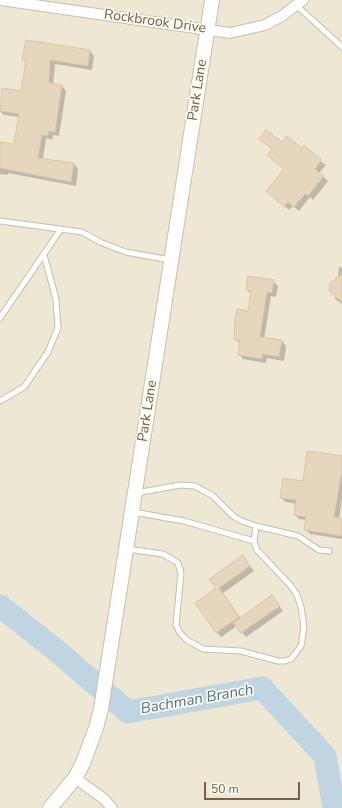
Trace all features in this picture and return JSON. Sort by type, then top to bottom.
[{"type":"street","name":"Rockbrook Drive","points":[[0,0],[230,33],[250,30],[265,25],[300,3]]},
{"type":"street","name":"Park Lane","points":[[50,808],[75,778],[90,748],[101,708],[212,0]]},
{"type":"street","points":[[75,778],[104,799],[112,808]]},
{"type":"lane","points":[[300,3],[342,47]]},
{"type":"lane","points":[[0,221],[82,232],[102,243],[126,252],[171,260]]},
{"type":"lane","points":[[0,318],[62,229]]},
{"type":"lane","points":[[0,402],[24,386],[48,352],[58,328],[56,299],[44,256]]},
{"type":"lane","points":[[135,494],[180,484],[195,486],[213,496],[233,516],[256,526],[298,536],[319,550],[329,551]]},
{"type":"lane","points":[[132,512],[184,521],[254,541]]},
{"type":"lane","points":[[125,548],[163,554],[178,563],[180,573],[176,625],[180,633],[191,643],[203,649],[241,650],[278,661],[285,661],[291,659],[301,646],[304,627],[302,607],[291,586],[257,550],[254,541],[256,526]]},
{"type":"shaded area","points":[[0,0],[342,0],[342,808],[0,808]]},
{"type":"building","points":[[26,40],[90,50],[88,66],[50,60],[49,83],[62,85],[55,132],[49,131],[48,136],[42,135],[38,158],[74,163],[71,182],[0,168],[0,142],[14,144],[19,114],[0,111],[2,88],[21,91],[26,60],[22,60]]},
{"type":"building","points":[[266,130],[282,142],[287,136],[302,148],[304,145],[322,160],[315,169],[324,176],[308,196],[305,194],[294,207],[288,202],[284,207],[266,191],[284,169],[267,155],[272,149],[259,139]]},
{"type":"building","points":[[342,274],[342,302],[329,291],[330,283]]},
{"type":"building","points":[[248,276],[274,280],[272,293],[267,292],[260,337],[282,340],[279,357],[263,354],[262,359],[238,355],[240,341],[234,340],[235,320],[237,309],[248,311],[251,291],[246,290]]},
{"type":"building","points":[[307,451],[342,456],[342,476],[334,517],[342,518],[342,536],[304,530],[306,517],[294,515],[296,500],[280,498],[283,478],[303,481]]},
{"type":"building","points":[[243,555],[250,566],[219,588],[239,617],[216,633],[195,603],[216,588],[209,579]]},
{"type":"building","points":[[272,595],[280,606],[241,633],[233,623]]},
{"type":"waterway","name":"Bachman Branch","points":[[0,606],[57,651],[128,712],[262,688],[325,756],[334,808]]}]
